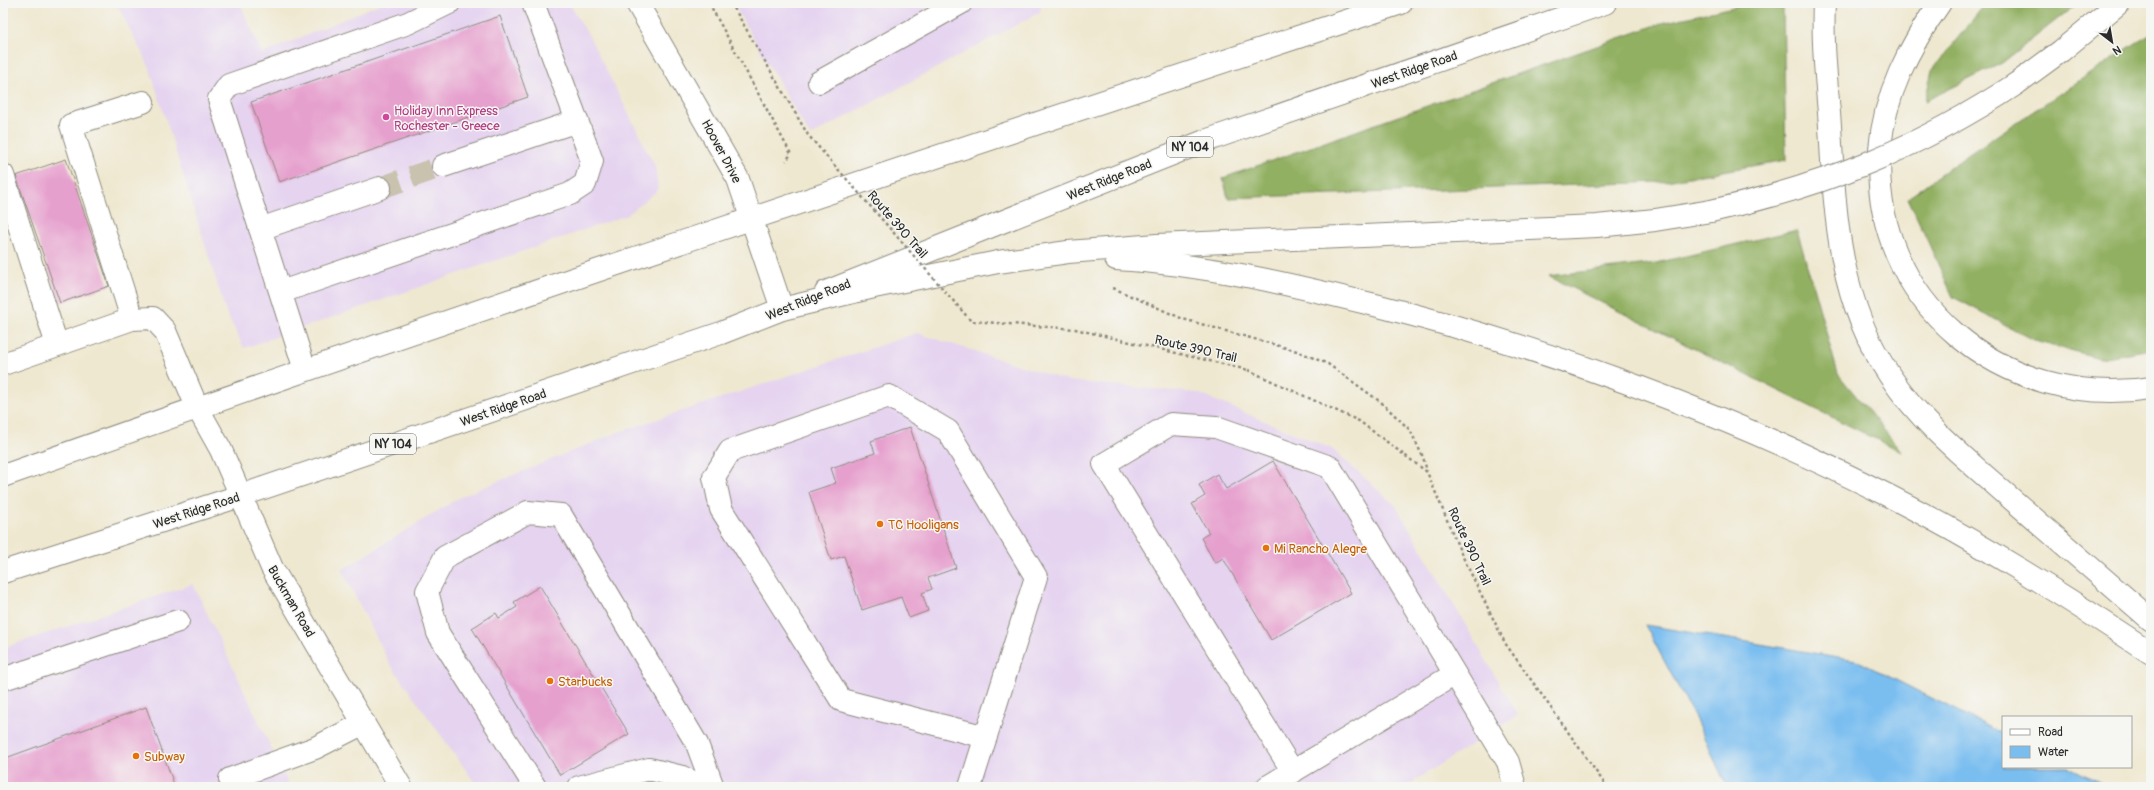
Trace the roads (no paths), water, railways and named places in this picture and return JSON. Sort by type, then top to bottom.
[{"type":"main road","points":[[305,370],[219,98],[229,85],[408,23],[449,3]]},
{"type":"main road","points":[[280,292],[570,194],[585,184],[592,161],[533,3]]},
{"type":"main road","name":"Hoover Drive","points":[[637,3],[730,163],[744,192],[782,309]]},
{"type":"main road","points":[[819,82],[961,3]]},
{"type":"main road","points":[[3,476],[197,407],[752,217],[1401,3]]},
{"type":"main road","name":"West Ridge Road","points":[[3,572],[240,496],[721,333],[1205,141],[1605,3]]},
{"type":"main road","points":[[1824,3],[1825,51],[1838,236],[1853,300],[1865,331],[1880,362],[1907,401],[1941,437],[2151,620]]},
{"type":"main road","points":[[1940,3],[1918,36],[1901,68],[1890,98],[1882,132],[1880,170],[1883,202],[1893,243],[1906,271],[1922,297],[1942,321],[1964,342],[2004,368],[2029,378],[2067,389],[2100,392],[2151,388]]},
{"type":"main road","points":[[782,309],[915,277],[1027,258],[1157,245],[1597,226],[1655,220],[1710,211],[1804,186],[1878,160],[1948,126],[2016,84],[2061,51],[2119,3]]},
{"type":"main road","points":[[3,364],[132,319],[71,125],[143,102]]},
{"type":"main road","points":[[444,166],[577,122]]},
{"type":"main road","points":[[3,175],[57,346]]},
{"type":"main road","points":[[260,229],[380,188]]},
{"type":"main road","points":[[1027,258],[1130,259],[1190,266],[1257,278],[1320,292],[1453,326],[1618,380],[1731,424],[1802,455],[1891,497],[2025,572],[2151,652]]},
{"type":"main road","name":"Buckman Road","points":[[132,319],[153,318],[165,332],[197,407],[221,450],[272,568],[401,787]]},
{"type":"main road","points":[[970,787],[986,737],[1036,576],[948,431],[889,396],[730,450],[714,477],[721,509],[841,700],[986,737]]},
{"type":"main road","points":[[1293,772],[1104,464],[1171,424],[1216,427],[1330,467],[1508,762],[1515,787]]},
{"type":"main road","points":[[535,787],[533,787],[438,633],[427,591],[445,557],[528,512],[561,515],[698,744],[713,787]]},
{"type":"main road","points":[[3,679],[178,621]]},
{"type":"main road","points":[[1267,787],[1455,674]]},
{"type":"main road","points":[[230,780],[314,748],[364,723]]},
{"type":"main road","points":[[579,787],[649,769],[682,777],[703,787]]},
{"type":"water","points":[[1645,625],[1856,660],[2002,733],[2002,768],[2071,768],[2109,787],[1727,787],[1697,722]]},
{"type":"tunnel","points":[[380,188],[443,166]]},
{"type":"place","name":"Holiday Inn Express Rochester - Greece","points":[[386,117]]},
{"type":"place","name":"TC Hooligans","points":[[880,524]]},
{"type":"place","name":"Mi Rancho Alegre","points":[[1266,548]]},
{"type":"place","name":"Starbucks","points":[[550,681]]},
{"type":"place","name":"Subway","points":[[136,756]]}]
